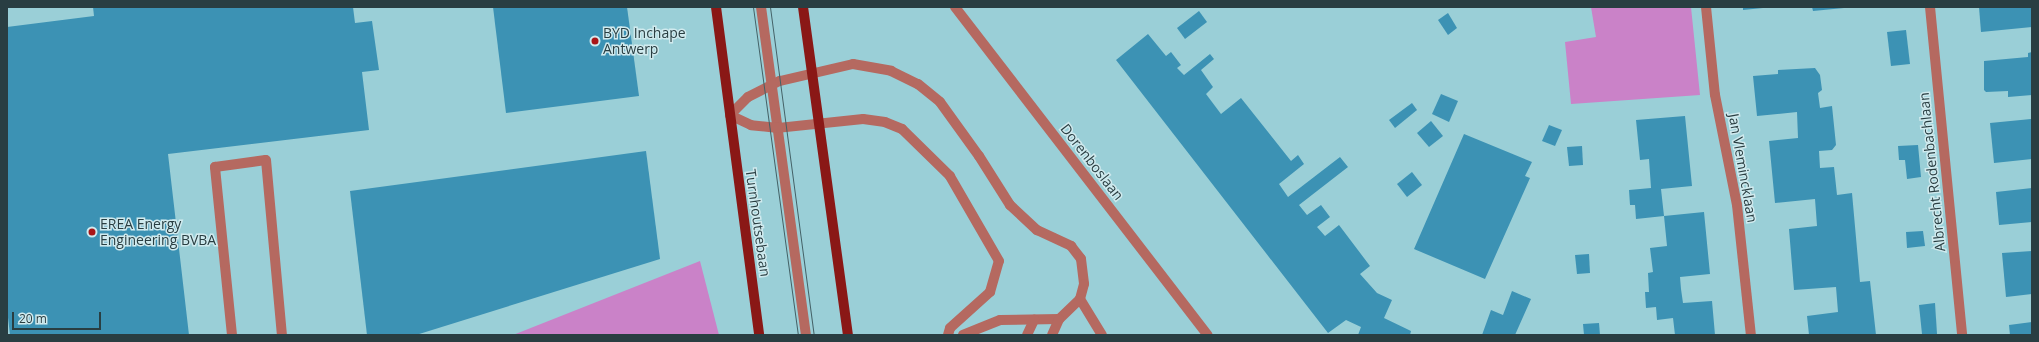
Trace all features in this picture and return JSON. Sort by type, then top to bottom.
[{"type":"main road","name":"Turnhoutsebaan","points":[[716,7],[759,335]]},
{"type":"main road","points":[[803,7],[848,335]]},
{"type":"street","points":[[762,7],[806,335]]},
{"type":"street","name":"Dorenboslaan","points":[[955,7],[1208,335]]},
{"type":"street","name":"Jan Vlemincklaan","points":[[1706,7],[1715,95],[1737,205],[1751,335]]},
{"type":"street","name":"Albrecht Rodenbachlaan","points":[[1930,7],[1962,335]]},
{"type":"street","points":[[948,335],[950,328],[990,292],[999,261],[950,176],[902,129],[885,122],[864,119],[778,128],[750,125],[730,115],[748,97],[772,84],[813,72],[853,64],[891,71],[918,84],[940,102],[972,144],[1010,205],[1037,230],[1071,246],[1081,259],[1084,284],[1080,299],[1059,319],[1052,335]]},
{"type":"street","points":[[232,335],[215,167],[266,160],[282,335]]},
{"type":"street","points":[[1080,299],[1102,335]]},
{"type":"street","points":[[963,335],[1000,320],[1059,319]]},
{"type":"street","points":[[1027,335],[1034,320]]},
{"type":"shaded area","points":[[1591,7],[1691,7],[1700,95],[1571,104],[1565,42],[1596,37]]},
{"type":"shaded area","points":[[700,261],[719,335],[513,335]]},
{"type":"building","name":"EREA Energy Engineering BVBA","points":[[93,7],[353,7],[355,23],[372,21],[379,70],[362,72],[369,130],[168,154],[189,335],[10,335],[7,309],[7,27],[94,16]]},
{"type":"building","points":[[493,7],[627,7],[639,96],[506,113]]},
{"type":"building","points":[[1743,7],[1763,7],[1763,8],[1743,10]]},
{"type":"building","points":[[1812,7],[1844,7],[1844,8],[1813,11]]},
{"type":"building","points":[[1979,7],[2032,7],[2032,27],[1981,32]]},
{"type":"building","points":[[1199,11],[1207,22],[1185,39],[1177,28]]},
{"type":"building","points":[[1448,13],[1457,28],[1448,35],[1438,20]]},
{"type":"building","points":[[1906,30],[1910,64],[1891,66],[1887,32]]},
{"type":"building","points":[[1148,34],[1166,56],[1171,52],[1181,65],[1177,68],[1184,75],[1210,54],[1214,59],[1201,70],[1213,87],[1206,94],[1221,114],[1241,98],[1291,161],[1298,155],[1304,164],[1279,184],[1288,197],[1340,157],[1348,167],[1299,205],[1307,215],[1321,205],[1330,217],[1317,227],[1325,236],[1339,225],[1370,266],[1360,274],[1377,293],[1392,300],[1384,318],[1411,331],[1410,335],[1358,335],[1361,327],[1346,320],[1328,333],[1116,60]]},
{"type":"building","points":[[2032,52],[2032,95],[2008,97],[2008,91],[1986,92],[1984,90],[1984,61],[2028,57],[2028,53]]},
{"type":"building","points":[[1815,68],[1820,75],[1822,90],[1818,93],[1820,108],[1832,106],[1836,145],[1832,150],[1819,151],[1820,168],[1834,167],[1837,195],[1852,193],[1860,282],[1870,281],[1876,335],[1809,335],[1807,316],[1838,312],[1836,287],[1794,290],[1789,229],[1817,226],[1815,199],[1775,203],[1769,141],[1798,138],[1797,112],[1757,116],[1753,76],[1778,74],[1778,70]]},
{"type":"building","points":[[1441,94],[1458,101],[1449,122],[1432,114]]},
{"type":"building","points":[[1412,103],[1417,110],[1395,128],[1389,120]]},
{"type":"building","points":[[1685,116],[1692,186],[1661,189],[1664,216],[1636,219],[1635,205],[1630,205],[1629,190],[1651,188],[1649,159],[1640,160],[1636,120]]},
{"type":"building","points":[[2031,119],[2032,159],[1994,163],[1990,123]]},
{"type":"building","points":[[1431,121],[1443,136],[1429,147],[1417,133]]},
{"type":"building","points":[[1549,125],[1562,130],[1555,146],[1542,141]]},
{"type":"building","points":[[1464,134],[1532,162],[1525,176],[1530,178],[1485,279],[1414,249]]},
{"type":"building","points":[[1918,145],[1921,177],[1907,179],[1905,160],[1899,160],[1898,146]]},
{"type":"building","points":[[1582,146],[1583,165],[1569,166],[1567,147]]},
{"type":"building","points":[[646,151],[660,259],[416,335],[367,335],[350,191]]},
{"type":"building","points":[[1412,172],[1422,185],[1407,197],[1397,184]]},
{"type":"building","points":[[2032,188],[2032,222],[1999,225],[1996,192]]},
{"type":"building","points":[[1704,212],[1710,274],[1680,277],[1681,289],[1683,303],[1712,301],[1715,335],[1675,335],[1673,318],[1657,320],[1656,307],[1646,308],[1645,292],[1649,292],[1648,273],[1653,272],[1650,248],[1667,246],[1664,216]]},
{"type":"building","points":[[1923,231],[1925,246],[1907,248],[1906,232]]},
{"type":"building","points":[[2032,251],[2032,294],[2006,297],[2002,253]]},
{"type":"building","points":[[1589,254],[1590,273],[1577,274],[1575,255]]},
{"type":"building","points":[[1512,291],[1531,299],[1515,335],[1482,335],[1491,310],[1503,315]]},
{"type":"building","points":[[1935,303],[1937,334],[1922,334],[1919,305]]},
{"type":"building","points":[[2032,322],[2032,335],[2010,335],[2009,325]]},
{"type":"building","points":[[1599,323],[1600,335],[1584,335],[1583,324]]},
{"type":"tram line","points":[[753,7],[798,335]]},
{"type":"tram line","points":[[770,7],[814,335]]},
{"type":"place","name":"BYD Inchape Antwerp","points":[[595,41]]},
{"type":"place","name":"EREA Energy Engineering BVBA","points":[[92,232]]}]
